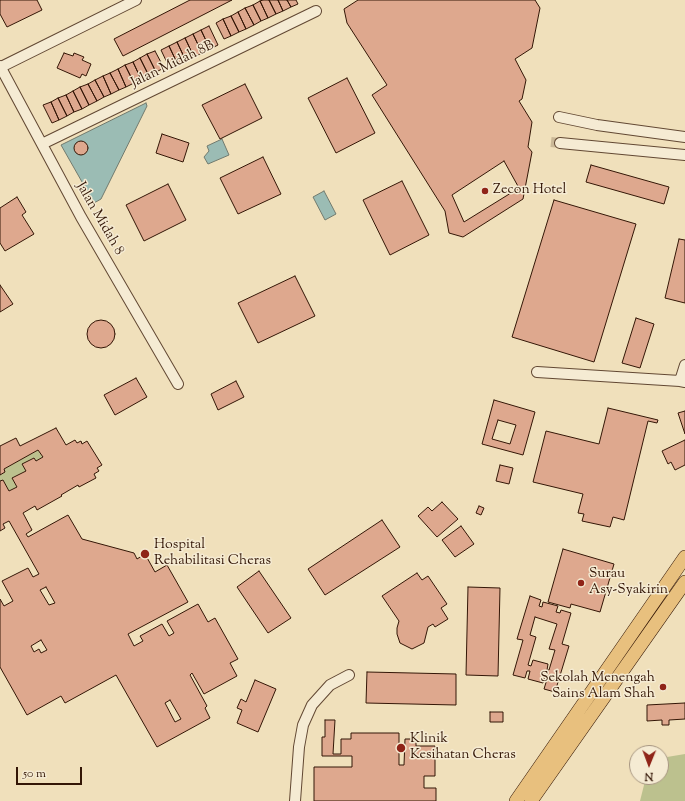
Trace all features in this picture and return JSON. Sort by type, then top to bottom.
[{"type":"main road","points":[[516,801],[685,558]]},
{"type":"main road","points":[[531,801],[685,582]]},
{"type":"street","points":[[0,66],[136,0]]},
{"type":"street","name":"Jalan Midah 8B","points":[[42,144],[316,11]]},
{"type":"street","name":"Jalan Midah 8","points":[[0,66],[85,223],[178,384]]},
{"type":"street","points":[[559,117],[597,125],[685,137]]},
{"type":"street","points":[[560,143],[685,155]]},
{"type":"street","points":[[537,372],[682,382],[685,365]]},
{"type":"street","points":[[295,801],[299,747],[303,725],[312,705],[330,685],[349,675]]},
{"type":"green space","points":[[38,450],[43,457],[36,461],[34,458],[23,464],[26,471],[12,478],[17,487],[9,491],[3,480],[0,481],[0,475],[5,472],[4,469]]},
{"type":"green space","points":[[685,754],[685,801],[640,801],[644,785],[669,785],[669,757]]},
{"type":"water","points":[[146,103],[147,106],[101,199],[94,203],[61,145]]},
{"type":"water","points":[[222,139],[229,155],[208,164],[204,157],[209,151],[207,146]]},
{"type":"water","points":[[324,191],[336,214],[325,220],[313,197]]},
{"type":"building","points":[[0,0],[37,0],[42,10],[7,27],[0,14]]},
{"type":"building","points":[[190,0],[232,0],[123,56],[114,39]]},
{"type":"building","points":[[269,0],[276,14],[268,18],[260,1]]},
{"type":"building","points":[[269,0],[278,0],[283,11],[276,14]]},
{"type":"building","points":[[278,0],[287,0],[291,7],[283,11]]},
{"type":"building","points":[[287,0],[296,0],[298,4],[291,7]]},
{"type":"building","points":[[358,0],[535,0],[540,8],[532,48],[515,59],[526,80],[522,99],[519,101],[532,122],[528,147],[532,152],[523,199],[463,237],[449,233],[445,211],[372,95],[387,85],[347,23],[344,9]]},
{"type":"building","points":[[260,1],[268,18],[261,21],[253,5]]},
{"type":"building","points":[[253,5],[261,21],[254,25],[245,8]]},
{"type":"building","points":[[245,8],[254,25],[246,29],[238,12]]},
{"type":"building","points":[[238,12],[246,29],[239,32],[231,16]]},
{"type":"building","points":[[231,16],[239,32],[231,36],[223,19]]},
{"type":"building","points":[[223,19],[231,36],[224,39],[216,23]]},
{"type":"building","points":[[209,26],[218,45],[210,49],[201,30]]},
{"type":"building","points":[[201,30],[210,49],[202,53],[193,34]]},
{"type":"building","points":[[193,34],[202,53],[194,57],[185,38]]},
{"type":"building","points":[[185,38],[194,57],[186,61],[177,42]]},
{"type":"building","points":[[177,42],[186,61],[178,65],[169,46]]},
{"type":"building","points":[[169,46],[178,65],[170,69],[161,50]]},
{"type":"building","points":[[155,51],[164,68],[156,72],[147,54]]},
{"type":"building","points":[[64,53],[73,56],[74,53],[84,57],[82,60],[91,64],[86,76],[82,74],[80,78],[57,68]]},
{"type":"building","points":[[147,54],[156,72],[149,76],[140,58]]},
{"type":"building","points":[[140,58],[149,76],[141,79],[133,62]]},
{"type":"building","points":[[133,62],[141,79],[134,83],[125,65]]},
{"type":"building","points":[[125,65],[134,83],[126,87],[118,69]]},
{"type":"building","points":[[118,69],[126,87],[119,90],[110,73]]},
{"type":"building","points":[[110,73],[119,90],[111,94],[103,76]]},
{"type":"building","points":[[103,76],[111,94],[104,97],[95,80]]},
{"type":"building","points":[[347,78],[375,133],[336,153],[308,98]]},
{"type":"building","points":[[95,80],[104,97],[97,101],[88,84]]},
{"type":"building","points":[[88,84],[97,101],[89,105],[80,87]]},
{"type":"building","points":[[245,84],[262,118],[220,139],[202,105]]},
{"type":"building","points":[[80,87],[89,105],[82,109],[73,91]]},
{"type":"building","points":[[73,91],[82,109],[74,112],[66,95]]},
{"type":"building","points":[[66,95],[74,112],[67,116],[58,98]]},
{"type":"building","points":[[58,98],[67,116],[59,120],[51,102]]},
{"type":"building","points":[[51,102],[59,120],[52,123],[43,105]]},
{"type":"building","points":[[162,134],[189,143],[183,162],[156,153]]},
{"type":"building","points":[[81,141],[86,143],[88,148],[86,153],[81,155],[76,153],[74,148],[76,143]]},
{"type":"building","points":[[263,157],[281,194],[238,214],[220,178]]},
{"type":"building","name":"Zecon Hotel","points":[[504,161],[519,188],[464,222],[452,195]]},
{"type":"building","points":[[591,165],[669,187],[664,204],[586,182]]},
{"type":"building","points":[[402,181],[429,235],[390,255],[363,200]]},
{"type":"building","points":[[168,184],[186,220],[144,241],[126,205]]},
{"type":"building","points":[[17,197],[26,212],[22,215],[34,234],[5,251],[0,243],[0,208]]},
{"type":"building","points":[[554,200],[636,224],[594,362],[512,337]]},
{"type":"building","points":[[679,239],[685,240],[685,303],[665,298]]},
{"type":"building","points":[[295,276],[315,316],[258,343],[238,303]]},
{"type":"building","points":[[0,285],[13,304],[0,312]]},
{"type":"building","points":[[636,318],[654,324],[640,368],[622,363]]},
{"type":"building","points":[[101,320],[111,324],[115,334],[111,344],[101,348],[91,344],[87,334],[91,324]]},
{"type":"building","points":[[136,378],[147,397],[115,415],[104,395]]},
{"type":"building","points":[[236,381],[244,397],[218,410],[211,394]]},
{"type":"building","points":[[494,400],[535,412],[523,455],[482,444]],"holes":[[[498,420],[516,425],[510,444],[492,439]]]},
{"type":"building","points":[[608,408],[658,420],[657,423],[648,421],[624,520],[613,517],[610,527],[582,521],[584,514],[578,513],[583,494],[533,482],[546,431],[599,444]]},
{"type":"building","points":[[685,411],[685,434],[678,413]]},
{"type":"building","points":[[56,428],[66,445],[75,440],[77,443],[81,441],[82,444],[87,441],[102,465],[97,468],[99,471],[94,474],[96,478],[79,487],[78,485],[37,510],[35,506],[23,513],[32,530],[26,534],[28,537],[68,515],[82,539],[134,553],[137,559],[145,554],[155,572],[167,565],[188,602],[128,634],[134,646],[143,641],[140,636],[162,624],[169,636],[174,633],[167,621],[198,604],[208,622],[215,618],[238,659],[230,663],[237,676],[204,694],[192,673],[190,675],[207,706],[205,708],[210,718],[157,747],[116,675],[65,703],[61,696],[27,715],[0,667],[0,599],[4,606],[13,601],[2,581],[28,568],[33,577],[39,574],[9,521],[3,524],[5,528],[0,531],[0,481],[3,480],[9,491],[17,487],[12,478],[26,471],[22,464],[34,458],[36,461],[43,457],[38,450],[4,469],[5,472],[0,475],[0,446],[16,438],[20,446]],"holes":[[[46,587],[55,603],[49,605],[40,590]],[[41,640],[47,650],[41,653],[39,649],[34,652],[31,646]],[[170,700],[181,719],[175,722],[165,703]]]},
{"type":"building","points":[[685,440],[685,465],[675,470],[671,462],[668,464],[662,451]]},
{"type":"building","points":[[500,465],[513,468],[509,484],[496,481]]},
{"type":"building","points":[[442,502],[458,519],[437,537],[418,516],[428,507],[432,511]]},
{"type":"building","points":[[479,506],[484,508],[481,515],[476,513]]},
{"type":"building","points":[[382,520],[400,547],[325,595],[308,569]]},
{"type":"building","points":[[461,526],[474,544],[455,557],[442,540]]},
{"type":"building","name":"Surau Asy-Syakirin","points":[[563,549],[614,564],[600,612],[571,604],[570,608],[548,602]]},
{"type":"building","points":[[259,571],[291,618],[268,633],[237,587]]},
{"type":"building","points":[[417,573],[422,580],[428,576],[447,604],[441,608],[448,619],[435,627],[433,624],[428,627],[424,643],[412,649],[400,643],[397,634],[399,621],[382,596]]},
{"type":"building","points":[[468,587],[500,588],[498,676],[466,675]]},
{"type":"building","points":[[530,596],[541,600],[539,606],[542,607],[543,602],[558,606],[556,612],[560,613],[561,610],[571,613],[562,644],[569,646],[555,692],[544,689],[548,676],[545,675],[543,683],[528,679],[530,671],[527,671],[525,678],[513,675],[523,640],[517,639]],"holes":[[[535,617],[557,624],[549,649],[555,650],[549,670],[547,670],[548,664],[533,660],[531,666],[528,665],[536,637],[530,635]]]},
{"type":"building","points":[[367,672],[456,674],[456,705],[366,703]]},
{"type":"building","points":[[255,680],[276,689],[258,732],[237,723],[242,710],[237,708],[241,699],[246,702]]},
{"type":"building","points":[[685,703],[685,719],[669,720],[669,725],[662,725],[662,720],[647,721],[647,705]]},
{"type":"building","points":[[490,712],[503,712],[503,722],[490,722]]},
{"type":"building","points":[[325,720],[335,720],[333,754],[341,754],[341,739],[351,739],[351,733],[399,733],[399,765],[404,765],[405,739],[416,739],[416,746],[435,746],[435,776],[424,776],[424,788],[436,788],[436,801],[314,801],[314,767],[352,767],[352,756],[322,756],[322,737],[325,737]]},
{"type":"tunnel","points":[[551,142],[560,143]]},
{"type":"place","name":"Zecon Hotel","points":[[485,191]]},
{"type":"place","name":"Hospital Rehabilitasi Cheras","points":[[145,554]]},
{"type":"place","name":"Surau Asy-Syakirin","points":[[581,583]]},
{"type":"place","name":"Sekolah Menengah Sains Alam Shah","points":[[663,687]]},
{"type":"place","name":"Klinik Kesihatan Cheras","points":[[401,748]]}]
